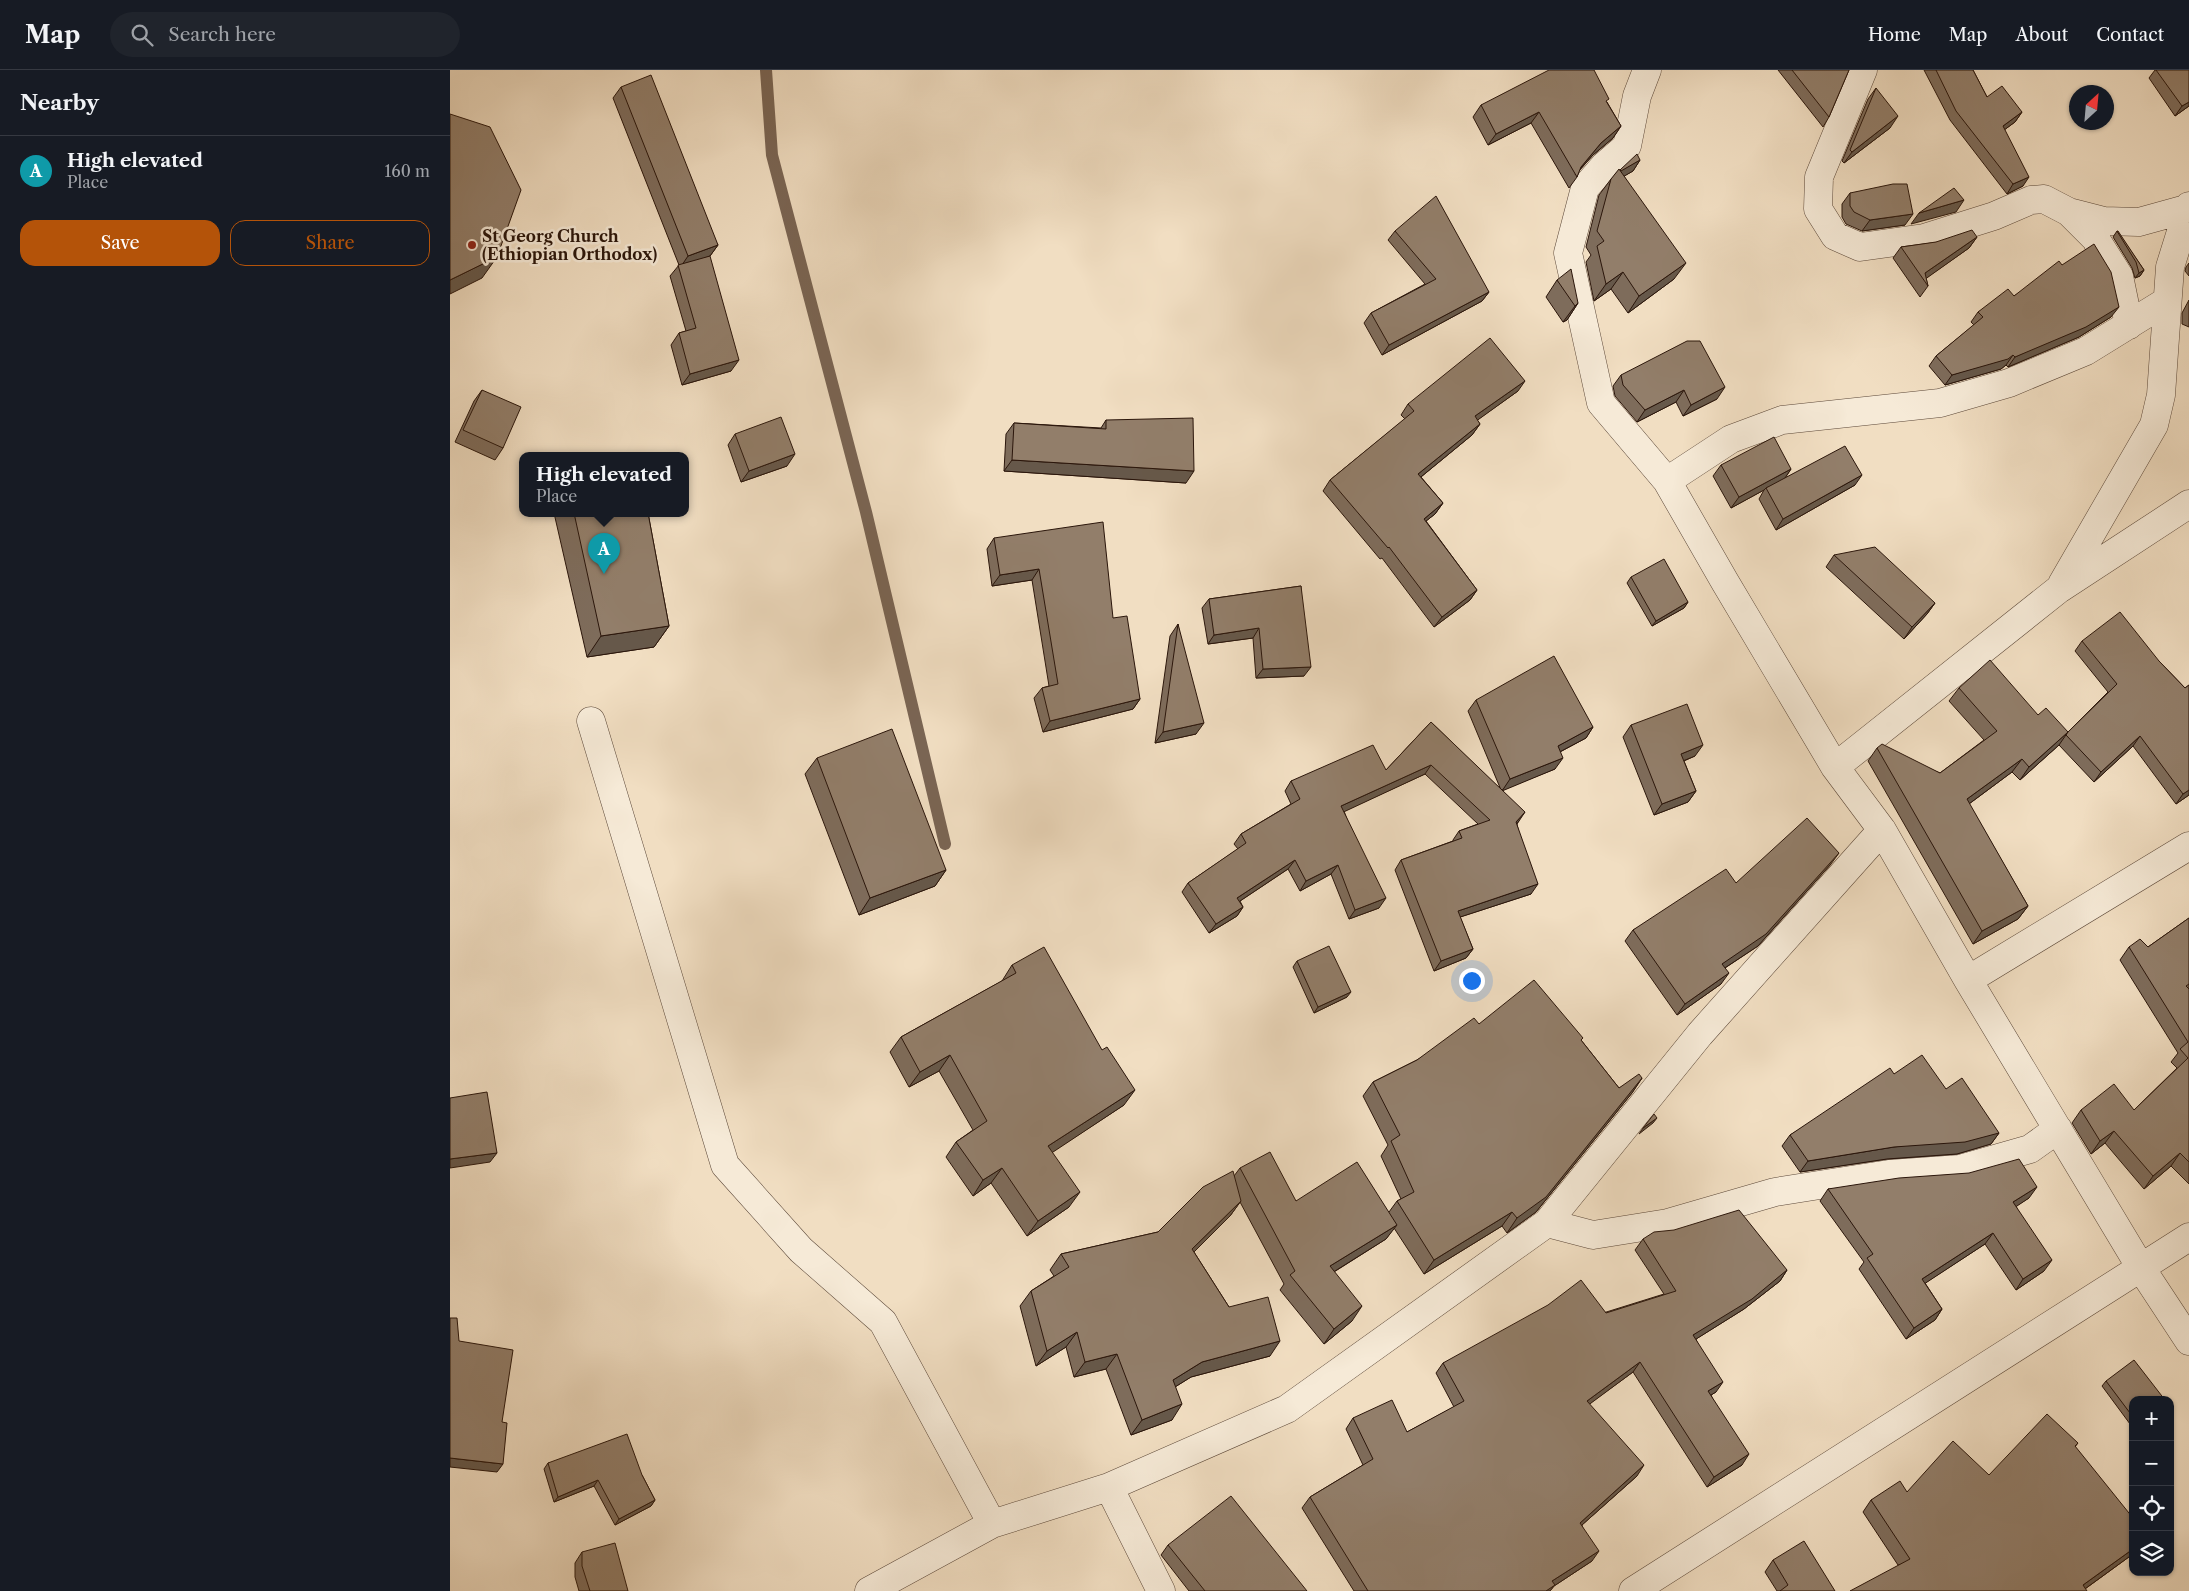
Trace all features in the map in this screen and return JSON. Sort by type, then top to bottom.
[{"type":"street","points":[[1647,70],[1637,96],[1628,146],[1605,165],[1585,188],[1568,252],[1601,403],[1667,481],[1724,582],[1835,767],[1882,830],[1968,980],[2141,1268],[2189,1341]]},
{"type":"street","points":[[1863,70],[1819,177],[1818,209],[1835,236],[1860,247],[1924,238],[1994,216],[2031,200],[2044,199],[2069,212],[2104,221],[2139,222],[2188,208]]},
{"type":"street","points":[[2059,589],[2154,425],[2161,395],[2170,267],[2188,208]]},
{"type":"street","points":[[2069,212],[2095,238],[2119,276],[2129,326]]},
{"type":"street","points":[[1667,481],[1731,439],[1782,420],[1940,403],[2017,380],[2086,351],[2167,301]]},
{"type":"street","points":[[1835,767],[2059,589],[2189,504]]},
{"type":"street","points":[[591,721],[725,1165],[801,1250],[883,1322],[992,1524]]},
{"type":"street","points":[[870,1591],[992,1524],[1109,1487],[1287,1409],[1547,1223],[1700,1034],[1882,830]]},
{"type":"street","points":[[1968,980],[2189,846]]},
{"type":"street","points":[[1547,1223],[1593,1235],[1668,1223],[1775,1192],[1889,1174],[1960,1169],[2030,1149],[2058,1129]]},
{"type":"street","points":[[1633,1591],[2189,1237]]},
{"type":"street","points":[[1109,1487],[1161,1591]]},
{"type":"building","points":[[1549,70],[1594,70],[1609,99],[1606,101],[1621,126],[1601,143],[1581,167],[1577,177],[1539,112],[1496,134],[1481,105]]},
{"type":"building","points":[[1792,70],[1849,70],[1829,117]]},
{"type":"building","points":[[1936,70],[1973,70],[1987,97],[2002,86],[2022,112],[2003,126],[2029,177],[2013,184],[1956,111]]},
{"type":"building","points":[[2156,70],[2189,70],[2189,102],[2182,106]]},
{"type":"building","points":[[651,75],[718,245],[688,256],[621,87]]},
{"type":"building","points":[[1876,88],[1898,116],[1852,152],[1850,150]]},
{"type":"building","name":"St Georg Church (Ethiopian Orthodox)","points":[[450,114],[490,127],[521,190],[497,257],[450,280]]},
{"type":"building","points":[[1637,154],[1640,160],[1620,170]]},
{"type":"building","points":[[1619,169],[1686,263],[1639,296],[1623,272],[1606,284],[1597,246],[1604,241],[1597,231],[1611,179]]},
{"type":"building","points":[[1893,184],[1907,184],[1913,214],[1870,220],[1854,212],[1850,206],[1850,193]]},
{"type":"building","points":[[1954,188],[1964,200],[1919,213]]},
{"type":"building","points":[[1436,196],[1489,292],[1389,345],[1371,313],[1436,279],[1395,231]]},
{"type":"building","points":[[1972,230],[1977,237],[1925,273],[1928,286],[1901,247],[1936,242]]},
{"type":"building","points":[[2117,231],[2144,270],[2139,273],[2136,262]]},
{"type":"building","points":[[2094,244],[2111,272],[2119,307],[2086,327],[2015,357],[2013,355],[2008,359],[1952,375],[1936,356],[1983,317],[1978,312],[2008,289],[2014,296],[2059,261],[2062,265]]},
{"type":"building","points":[[710,256],[739,360],[690,374],[679,333],[696,328],[678,265]]},
{"type":"building","points":[[1571,269],[1578,303],[1575,306],[1557,280]]},
{"type":"building","points":[[1490,338],[1525,381],[1475,416],[1480,424],[1418,474],[1443,503],[1424,519],[1477,590],[1442,617],[1389,547],[1330,480],[1414,411],[1408,404]]},
{"type":"building","points":[[1687,341],[1700,341],[1725,387],[1691,405],[1684,390],[1645,410],[1623,385],[1621,375]]},
{"type":"building","points":[[482,390],[521,407],[503,448],[463,430]]},
{"type":"building","points":[[781,417],[795,454],[749,471],[735,434]]},
{"type":"building","points":[[1193,418],[1194,471],[1012,460],[1014,423],[1106,429],[1106,420]]},
{"type":"building","points":[[1774,437],[1791,469],[1739,497],[1721,465]]},
{"type":"building","points":[[1845,446],[1862,475],[1783,519],[1766,488]]},
{"type":"building","points":[[575,517],[649,517],[669,626],[601,636]]},
{"type":"building","points":[[1103,522],[1113,618],[1127,616],[1140,699],[1050,721],[1042,688],[1058,684],[1039,569],[1000,575],[994,538]]},
{"type":"building","points":[[1875,547],[1935,603],[1912,627],[1834,555]]},
{"type":"building","points":[[1664,559],[1688,602],[1656,621],[1631,577]]},
{"type":"building","points":[[1301,586],[1311,667],[1263,669],[1259,628],[1214,635],[1209,599]]},
{"type":"building","points":[[2120,612],[2159,661],[2185,688],[2189,685],[2189,790],[2183,794],[2140,736],[2101,772],[2066,735],[2117,684],[2082,641]]},
{"type":"building","points":[[1178,624],[1204,723],[1163,732]]},
{"type":"building","points":[[1554,656],[1593,727],[1558,746],[1563,758],[1510,779],[1476,700]]},
{"type":"building","points":[[1990,660],[2038,715],[2046,708],[2068,732],[2029,767],[2022,759],[1967,799],[2028,906],[1982,931],[1877,748],[1882,744],[1940,773],[1997,731],[1959,688]]},
{"type":"building","points":[[1687,704],[1703,745],[1681,754],[1696,791],[1662,804],[1631,725]]},
{"type":"building","points":[[1431,722],[1525,812],[1516,822],[1538,884],[1458,911],[1473,949],[1441,961],[1401,860],[1462,838],[1459,831],[1490,820],[1431,765],[1341,806],[1386,898],[1355,910],[1338,865],[1306,881],[1295,860],[1237,898],[1243,907],[1216,924],[1188,883],[1246,843],[1241,834],[1300,799],[1291,781],[1373,745],[1386,770]]},
{"type":"building","points":[[892,729],[946,870],[870,898],[817,758]]},
{"type":"building","points":[[1807,818],[1839,853],[1766,934],[1722,964],[1729,973],[1685,1004],[1633,930],[1726,869],[1736,883]]},
{"type":"building","points":[[2189,918],[2189,984],[2186,986],[2189,989],[2189,1162],[2180,1153],[2153,1176],[2114,1131],[2100,1141],[2081,1110],[2114,1084],[2134,1110],[2188,1058],[2180,1049],[2188,1042],[2129,947],[2140,939],[2148,947]]},
{"type":"building","points":[[1329,946],[1351,992],[1318,1007],[1297,961]]},
{"type":"building","points":[[1044,947],[1102,1050],[1107,1047],[1135,1090],[1048,1146],[1080,1192],[1038,1221],[1002,1168],[983,1180],[956,1142],[987,1121],[950,1055],[920,1072],[901,1037],[1016,973],[1012,965]]},
{"type":"building","points":[[1534,980],[1583,1038],[1581,1040],[1619,1088],[1639,1074],[1642,1078],[1546,1197],[1517,1218],[1512,1212],[1434,1260],[1397,1201],[1414,1192],[1391,1141],[1400,1135],[1373,1082],[1417,1060],[1474,1018],[1479,1024]]},
{"type":"building","points":[[1922,1055],[1946,1089],[1962,1078],[1999,1133],[1965,1142],[1894,1147],[1808,1161],[1790,1135],[1890,1068],[1894,1074]]},
{"type":"building","points":[[487,1092],[497,1153],[450,1159],[450,1098]]},
{"type":"building","points":[[1654,1114],[1657,1118],[1643,1128]]},
{"type":"building","points":[[1270,1152],[1296,1201],[1357,1162],[1397,1225],[1330,1266],[1362,1306],[1334,1329],[1290,1275],[1295,1271],[1240,1168]]},
{"type":"building","points":[[2019,1159],[2037,1187],[2013,1202],[2052,1260],[2023,1279],[1993,1233],[1922,1279],[1942,1309],[1914,1328],[1867,1258],[1873,1254],[1828,1189],[1899,1178],[1969,1173]]},
{"type":"building","points":[[1233,1171],[1241,1201],[1192,1249],[1229,1307],[1268,1297],[1280,1341],[1202,1362],[1173,1380],[1182,1404],[1142,1420],[1117,1354],[1085,1362],[1077,1332],[1047,1351],[1031,1291],[1069,1267],[1061,1254],[1158,1232],[1203,1187]]},
{"type":"building","points":[[1739,1210],[1787,1270],[1752,1299],[1693,1335],[1723,1382],[1708,1391],[1749,1454],[1714,1477],[1640,1362],[1587,1401],[1644,1465],[1580,1523],[1599,1551],[1552,1581],[1555,1585],[1546,1591],[1368,1591],[1310,1497],[1373,1459],[1353,1418],[1392,1400],[1407,1432],[1464,1401],[1443,1363],[1548,1305],[1581,1280],[1606,1313],[1676,1291],[1643,1239],[1654,1232],[1674,1230]]},
{"type":"building","points":[[450,1318],[457,1318],[459,1341],[513,1350],[502,1422],[507,1423],[503,1464],[450,1458]]},
{"type":"building","points":[[2134,1360],[2162,1396],[2129,1396],[2129,1412],[2106,1381]]},
{"type":"building","points":[[2047,1414],[2078,1443],[2075,1446],[2129,1513],[2129,1552],[2083,1585],[2087,1591],[1850,1591],[1910,1559],[1871,1500],[1900,1481],[1907,1492],[1953,1441],[1989,1475]]},
{"type":"building","points":[[627,1434],[642,1475],[655,1500],[619,1519],[598,1480],[558,1497],[548,1463]]},
{"type":"building","points":[[1231,1496],[1307,1591],[1205,1591],[1168,1545]]},
{"type":"building","points":[[1804,1541],[1835,1591],[1780,1591],[1788,1585],[1773,1560]]},
{"type":"building","points":[[615,1543],[628,1591],[590,1591],[582,1566],[582,1552]]},
{"type":"waterway","points":[[766,70],[772,155],[866,512],[945,844]]},
{"type":"place","name":"St Georg Church (Ethiopian Orthodox)","points":[[472,245]]},
{"type":"place","name":"High elevated","points":[[604,574]]}]
